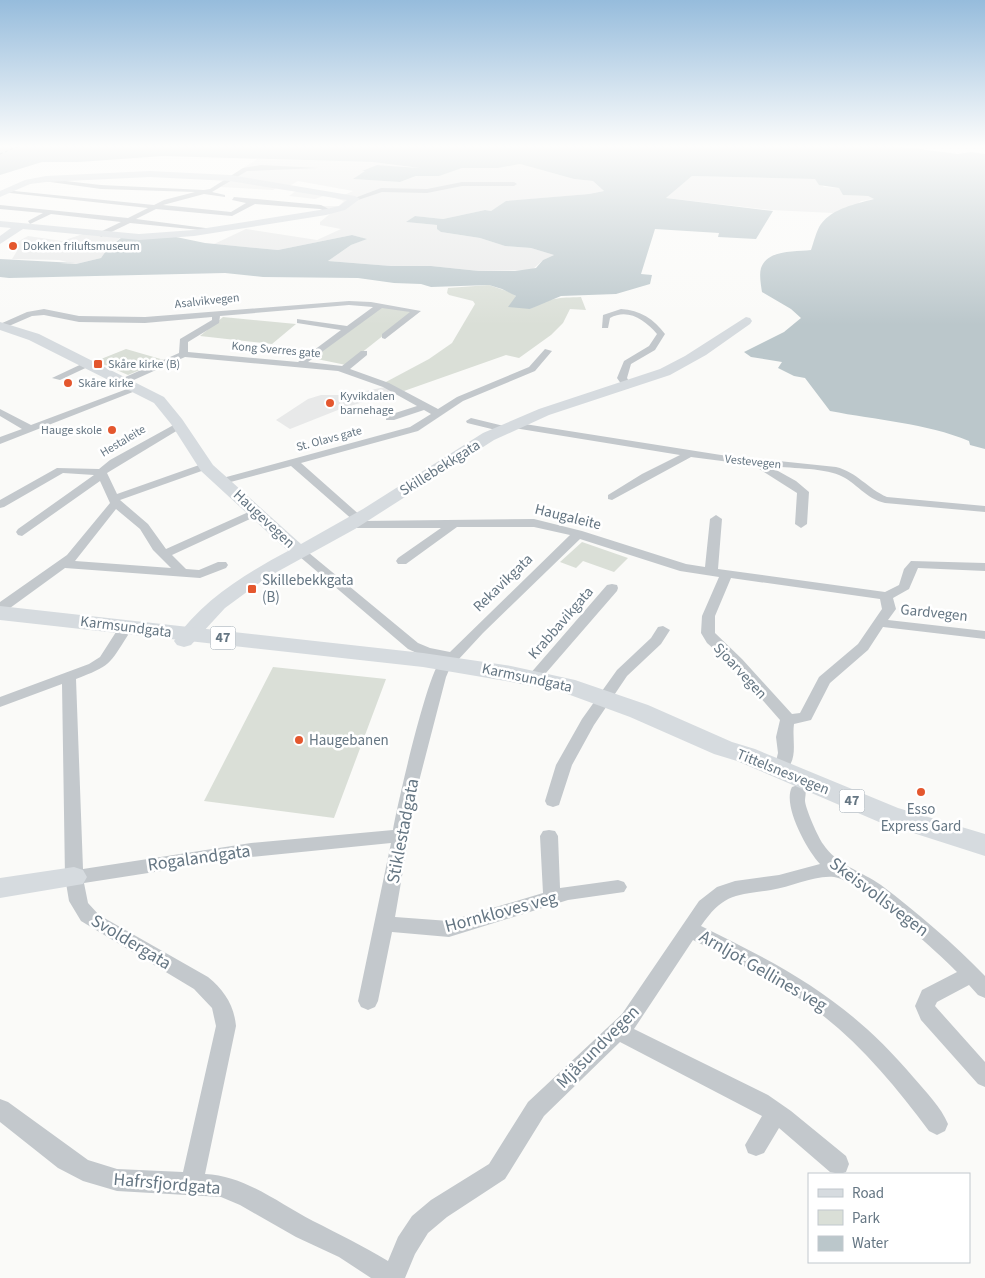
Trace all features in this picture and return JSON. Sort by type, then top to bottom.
[{"type":"main road","name":"Karmsundgata","points":[[2,613],[121,635],[186,638]]},
{"type":"main road","name":"Karmsundgata","points":[[2,613],[186,638],[447,663],[567,684],[596,695]]},
{"type":"main road","name":"Karmsundgata","points":[[447,663],[596,695]]},
{"type":"main road","name":"Tittelsnesvegen","points":[[596,695],[889,815],[985,845]]},
{"type":"main road","name":"Tittelsnesvegen","points":[[723,748],[742,760],[874,817],[985,857]]},
{"type":"street","points":[[1,239],[63,206]]},
{"type":"street","points":[[141,206],[233,220],[330,211],[345,206]]},
{"type":"street","points":[[101,235],[157,206]]},
{"type":"street","points":[[0,224],[101,235],[145,236],[210,229],[233,220],[250,206]]},
{"type":"street","points":[[301,206],[319,207],[330,211]]},
{"type":"street","points":[[0,207],[210,229]]},
{"type":"street","points":[[1,239],[41,228]]},
{"type":"street","name":"Asalvikvegen","points":[[1,326],[30,314],[44,312],[93,320],[145,320],[350,303],[417,312],[385,336]]},
{"type":"street","points":[[299,365],[380,306]]},
{"type":"street","points":[[605,326],[606,317],[610,315],[634,313],[655,325],[661,334],[651,349],[627,363],[622,378],[627,386]]},
{"type":"street","points":[[184,354],[183,341],[216,322],[216,314]]},
{"type":"street","name":"Skillebekkgata","points":[[186,638],[230,594],[298,551],[356,520],[508,427],[549,410],[627,386],[686,361],[722,339],[743,320]]},
{"type":"street","points":[[300,321],[349,329]]},
{"type":"street","name":"Haugevegen","points":[[1,326],[25,333],[89,364],[138,388],[166,406],[206,466],[258,512],[298,551],[413,646],[447,663]]},
{"type":"street","name":"St. Olavs gate","points":[[223,481],[293,462],[363,448],[414,428],[460,399],[532,369],[548,351]]},
{"type":"street","points":[[344,369],[364,353]]},
{"type":"street","name":"Kong Sverres gate","points":[[124,381],[184,354],[344,369],[393,388],[423,407],[437,413]]},
{"type":"street","points":[[57,378],[89,364]]},
{"type":"street","points":[[0,440],[138,388]]},
{"type":"street","points":[[390,418],[423,407]]},
{"type":"street","points":[[0,412],[30,429]]},
{"type":"street","name":"Vestevegen","points":[[471,421],[753,462],[845,472],[851,474],[873,496],[886,500],[942,503],[985,509]]},
{"type":"street","name":"Hestaleite","points":[[0,504],[61,470],[101,474],[114,462],[179,425]]},
{"type":"street","points":[[612,497],[646,476],[682,459],[689,453]]},
{"type":"street","points":[[293,462],[356,520]]},
{"type":"street","points":[[753,462],[792,482],[803,492],[801,524]]},
{"type":"street","points":[[2,613],[81,548],[115,501],[206,466]]},
{"type":"street","points":[[22,532],[101,474],[115,501],[144,527],[152,540],[183,573]]},
{"type":"street","points":[[164,554],[258,512]]},
{"type":"street","points":[[711,573],[716,519]]},
{"type":"street","name":"Haugaleite","points":[[356,520],[382,524],[534,523],[578,534],[659,561],[711,573],[886,596]]},
{"type":"street","points":[[402,561],[456,523]]},
{"type":"street","name":"Rekavikgata","points":[[447,663],[478,630],[578,534]]},
{"type":"street","points":[[63,564],[200,574],[222,565]]},
{"type":"street","points":[[886,596],[901,590],[905,585],[908,571],[915,564],[985,567]]},
{"type":"street","name":"Sjoarvegen","points":[[726,575],[709,616],[707,630],[711,640],[731,656],[778,712],[788,719]]},
{"type":"street","name":"Krabbavikgata","points":[[534,678],[612,588]]},
{"type":"street","name":"Gardvegen","points":[[788,719],[801,719],[806,716],[824,680],[863,647],[889,609],[886,596]]},
{"type":"street","name":"Gardvegen","points":[[880,623],[985,635]]},
{"type":"street","points":[[553,802],[571,750],[596,695],[656,640],[664,630]]},
{"type":"street","points":[[0,702],[105,660],[121,635]]},
{"type":"street","name":"Stiklestadgata","points":[[368,1001],[398,858],[399,836],[447,663]]},
{"type":"street","name":"Svoldergata","points":[[69,676],[74,877],[78,904],[83,913],[212,991],[226,1013],[226,1026],[192,1183]]},
{"type":"street","points":[[784,761],[786,753],[784,737],[788,719]]},
{"type":"street","name":"Skeisvollsvegen","points":[[798,790],[797,802],[815,847],[836,870],[848,873],[874,890],[951,953],[985,989]]},
{"type":"street","name":"Rogalandgata","points":[[0,888],[251,850],[399,836]]},
{"type":"street","points":[[549,836],[552,898]]},
{"type":"street","name":"Mjåsundvegen","points":[[393,1278],[407,1240],[419,1224],[433,1211],[500,1168],[536,1108],[618,1031],[640,1005],[705,906],[729,890],[779,882],[825,870],[836,870]]},
{"type":"street","name":"Hornkloves veg","points":[[384,924],[449,929],[568,893],[618,887]]},
{"type":"street","name":"Arnljot Gellines veg","points":[[689,929],[787,981],[830,1009],[862,1036],[894,1070],[937,1124]]},
{"type":"street","points":[[971,974],[929,996],[925,1006],[928,1014],[985,1077]]},
{"type":"street","points":[[618,1031],[746,1095],[776,1113],[838,1164]]},
{"type":"street","name":"Hafrsfjordgata","points":[[0,1109],[66,1160],[83,1170],[117,1180],[221,1186],[247,1196],[304,1229],[347,1249],[393,1278]]},
{"type":"street","points":[[756,1145],[776,1113]]},
{"type":"shaded area","points":[[309,206],[500,206],[491,211],[485,210],[443,219],[415,216],[407,222],[437,225],[441,232],[480,238],[505,246],[531,248],[554,255],[543,260],[532,270],[479,271],[431,266],[391,266],[328,261],[351,245],[366,239],[352,235],[278,250],[214,244],[246,229],[317,240],[341,229],[320,225],[320,222],[336,209]]},
{"type":"shaded area","points":[[733,206],[855,206],[833,213],[771,210]]},
{"type":"shaded area","points":[[86,233],[120,238],[108,248],[101,258],[76,264],[60,264],[71,263],[59,260],[12,259],[17,251],[8,247],[28,236],[62,241]]},
{"type":"shaded area","name":"Kyvikdalen barnehage","points":[[385,387],[398,392],[343,408],[290,429],[276,420],[308,399],[321,395],[347,395]]},
{"type":"green space","points":[[489,285],[512,293],[530,309],[555,299],[581,297],[586,310],[570,309],[563,323],[551,335],[519,358],[506,355],[404,391],[384,383],[429,359],[452,343],[475,304],[473,301],[449,295],[447,293],[448,288]]},
{"type":"green space","points":[[382,307],[413,312],[346,365],[312,358]]},
{"type":"green space","points":[[223,317],[296,324],[272,344],[200,336]]},
{"type":"green space","points":[[126,349],[164,360],[128,375],[96,361]]},
{"type":"green space","points":[[582,542],[628,558],[614,572],[583,561],[576,568],[560,562]]},
{"type":"green space","name":"Haugebanen","points":[[273,667],[386,679],[334,818],[204,801]]},
{"type":"water","points":[[499,206],[729,206],[773,211],[756,239],[718,237],[719,233],[655,229],[641,274],[652,275],[650,284],[616,294],[561,296],[530,309],[508,307],[516,296],[489,285],[431,287],[421,284],[394,283],[358,278],[263,277],[225,273],[0,277],[0,259],[76,264],[101,258],[108,248],[121,238],[176,237],[205,243],[278,250],[352,235],[367,239],[351,245],[328,261],[391,266],[431,266],[479,271],[515,271],[536,268],[543,260],[554,255],[531,248],[505,246],[480,238],[441,232],[437,229],[437,225],[406,222],[415,216],[443,219],[485,210],[491,211]]},
{"type":"water","points":[[985,206],[985,449],[970,445],[969,441],[936,430],[830,411],[805,378],[794,376],[778,368],[782,362],[751,357],[744,352],[784,332],[801,318],[791,309],[762,292],[760,274],[765,262],[776,254],[811,250],[821,224],[832,214],[845,207]]},
{"type":"place","name":"Dokken friluftsmuseum","points":[[13,246]]},
{"type":"place","name":"Skåre kirke (B)","points":[[98,364]]},
{"type":"place","name":"Skåre kirke","points":[[68,383]]},
{"type":"place","name":"Kyvikdalen barnehage","points":[[330,403]]},
{"type":"place","name":"Hauge skole","points":[[112,430]]},
{"type":"place","name":"Skillebekkgata (B)","points":[[252,589]]},
{"type":"place","name":"Haugebanen","points":[[299,740]]},
{"type":"place","name":"Esso Express Gard","points":[[921,792]]}]
